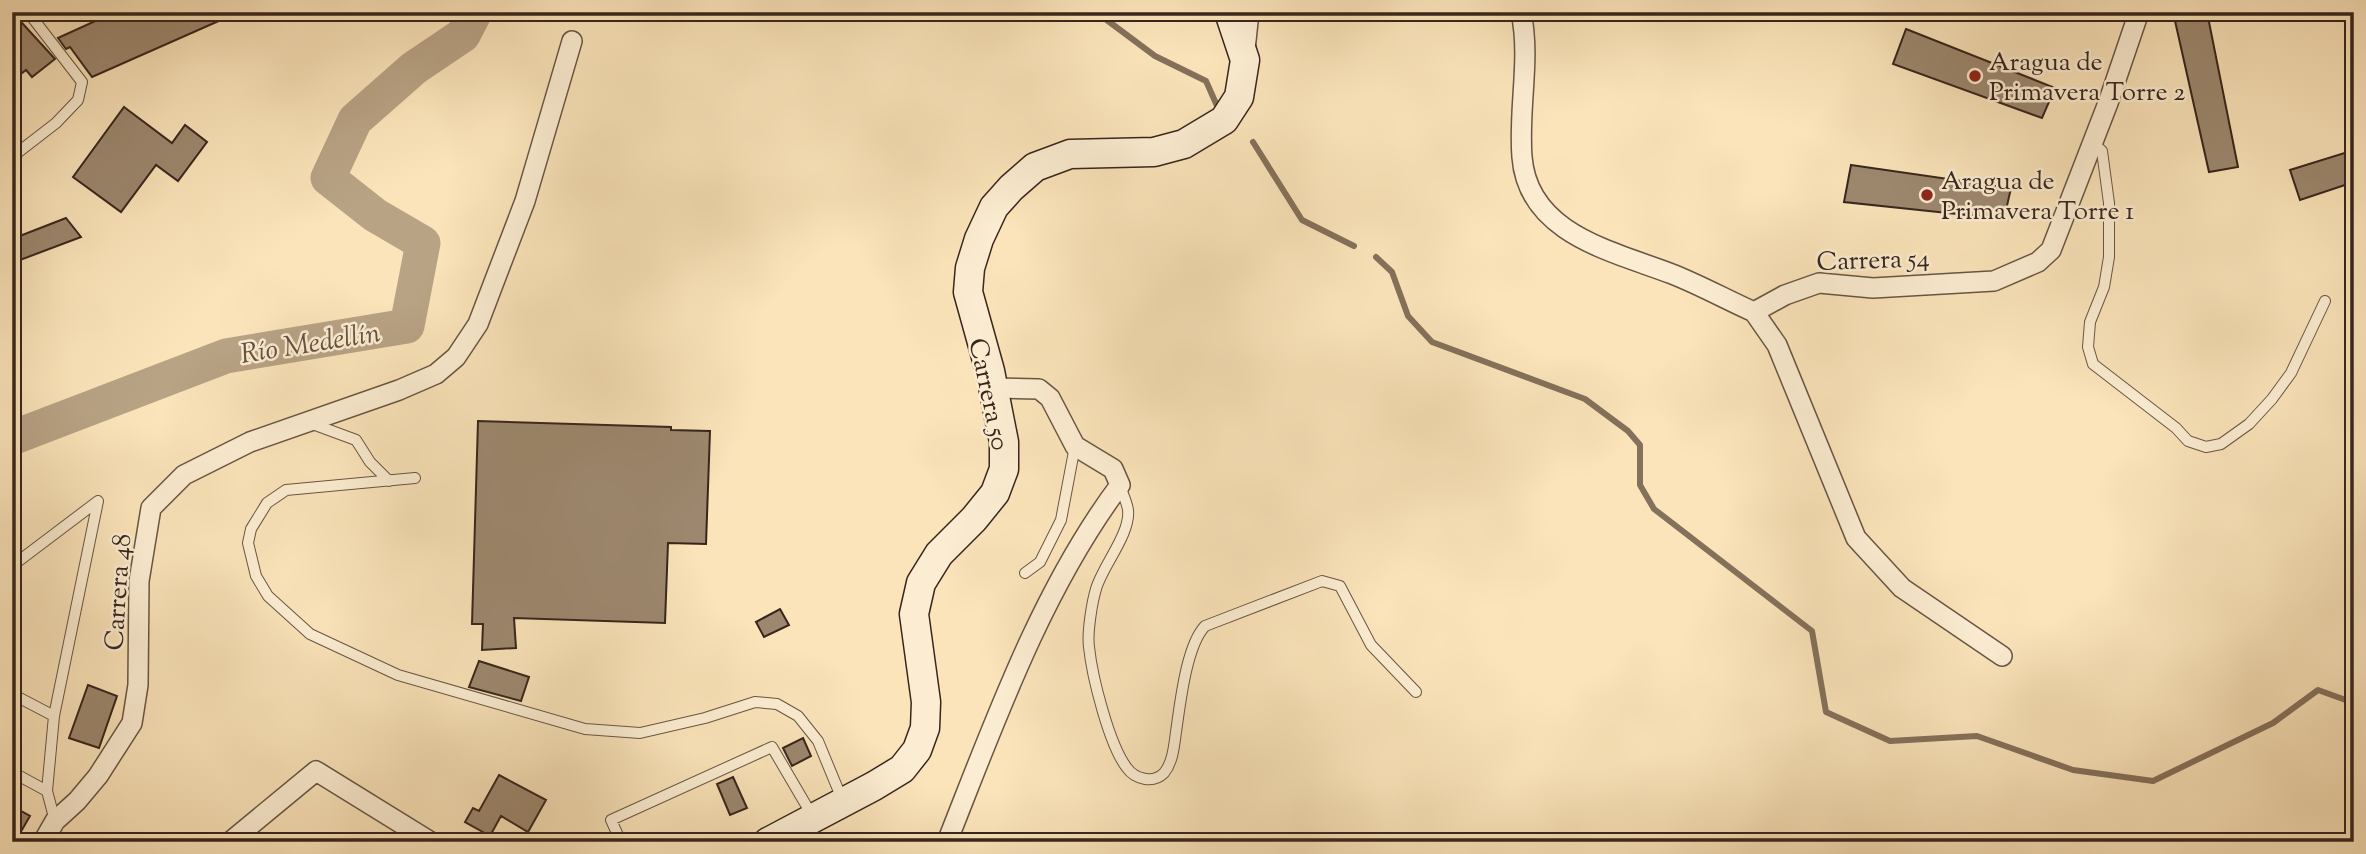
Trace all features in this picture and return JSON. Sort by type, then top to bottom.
[{"type":"main road","name":"Carrera 50","points":[[768,842],[844,803],[902,769],[917,750],[926,728],[926,702],[914,614],[921,583],[940,554],[995,493],[1004,469],[1004,442],[994,388],[968,292],[970,268],[979,239],[994,207],[1035,167],[1070,154],[1154,152],[1184,144],[1224,120],[1239,97],[1245,60],[1229,12]]},
{"type":"street","points":[[1245,60],[1249,12]]},
{"type":"street","points":[[1521,12],[1525,34],[1522,157],[1526,183],[1540,206],[1559,225],[1612,254],[1673,274],[1755,313],[1777,345],[1856,538],[1902,588],[2002,656]]},
{"type":"street","name":"Carrera 54","points":[[1755,313],[1785,295],[1819,283],[1873,288],[1994,281],[2038,262],[2051,250],[2139,12]]},
{"type":"street","name":"Carrera 48","points":[[43,842],[55,821],[98,776],[132,723],[138,685],[139,581],[151,508],[184,475],[250,442],[399,390],[436,374],[456,357],[472,336],[525,201],[572,41]]},
{"type":"street","points":[[947,842],[1015,674],[1097,514],[1120,485],[1113,469],[1075,446],[1050,398],[1039,389],[994,388]]},
{"type":"street","points":[[230,842],[316,771],[432,841]]},
{"type":"lane","points":[[12,157],[56,123],[79,100],[82,82],[28,12]]},
{"type":"lane","points":[[2092,142],[2102,151],[2109,203],[2109,257],[2104,287],[2090,322],[2088,346],[2094,363],[2176,428],[2188,441],[2206,447],[2221,444],[2249,424],[2291,373],[2325,301]]},
{"type":"lane","points":[[306,422],[356,440],[370,462],[389,481]]},
{"type":"lane","points":[[1025,573],[1040,562],[1061,520],[1075,446]]},
{"type":"lane","points":[[415,478],[286,490],[267,503],[251,529],[248,543],[256,576],[268,596],[310,634],[398,675],[585,729],[640,733],[705,718],[755,702],[777,704],[798,716],[818,741],[844,803]]},
{"type":"lane","points":[[1120,485],[1129,512],[1121,539],[1096,587],[1088,644],[1100,698],[1119,755],[1128,771],[1144,779],[1153,779],[1163,774],[1172,758],[1182,691],[1197,635],[1205,626],[1322,581],[1340,586],[1371,645],[1416,692]]},
{"type":"lane","points":[[12,566],[98,501],[54,716],[47,791],[55,821]]},
{"type":"lane","points":[[12,694],[54,716]]},
{"type":"lane","points":[[621,842],[611,820],[772,747],[814,818]]},
{"type":"lane","points":[[12,772],[47,791]]},
{"type":"building","points":[[12,12],[55,59],[32,77],[26,70],[12,81]]},
{"type":"building","points":[[115,12],[239,12],[92,77],[70,47],[66,49],[58,38]]},
{"type":"building","points":[[2173,12],[2207,12],[2238,167],[2209,172]]},
{"type":"building","name":"Aragua de Primavera Torre 2","points":[[1906,29],[2055,88],[2042,118],[1893,64]]},
{"type":"building","points":[[124,107],[172,143],[185,125],[207,142],[178,181],[156,165],[121,212],[73,177]]},
{"type":"building","points":[[2354,150],[2354,182],[2300,200],[2290,170]]},
{"type":"building","name":"Aragua de Primavera Torre 1","points":[[1851,165],[2011,188],[2004,219],[1844,202]]},
{"type":"building","points":[[66,218],[81,237],[12,263],[12,239]]},
{"type":"building","points":[[478,421],[671,427],[671,430],[710,431],[706,544],[668,543],[665,623],[514,618],[516,648],[482,650],[483,624],[472,624]]},
{"type":"building","points":[[780,609],[789,625],[764,637],[756,622]]},
{"type":"building","points":[[479,661],[529,677],[521,701],[469,687]]},
{"type":"building","points":[[88,685],[117,696],[99,748],[69,738]]},
{"type":"building","points":[[803,738],[811,756],[792,766],[783,748]]},
{"type":"building","points":[[499,775],[546,800],[528,832],[501,816],[490,836],[465,822],[473,808],[479,811]]},
{"type":"building","points":[[733,777],[747,808],[730,815],[717,784]]},
{"type":"building","points":[[12,806],[30,816],[15,842],[12,842]]},
{"type":"waterway","name":"Río Medellín","points":[[12,438],[226,356],[407,326],[423,243],[375,215],[328,178],[355,120],[414,68],[463,35],[475,12]]},
{"type":"waterway","points":[[1096,12],[1155,56],[1206,81],[1218,108]]},
{"type":"waterway","points":[[1253,142],[1302,220],[1354,246]]},
{"type":"waterway","points":[[1376,257],[1392,272],[1408,316],[1432,342],[1585,399],[1628,431],[1640,445],[1640,485],[1654,509],[1812,631],[1826,712],[1890,741],[1977,736],[2073,770],[2153,781],[2273,723],[2318,690],[2354,703]]},
{"type":"place","name":"Aragua de Primavera Torre 2","points":[[1975,76]]},
{"type":"place","name":"Aragua de Primavera Torre 1","points":[[1927,195]]}]
